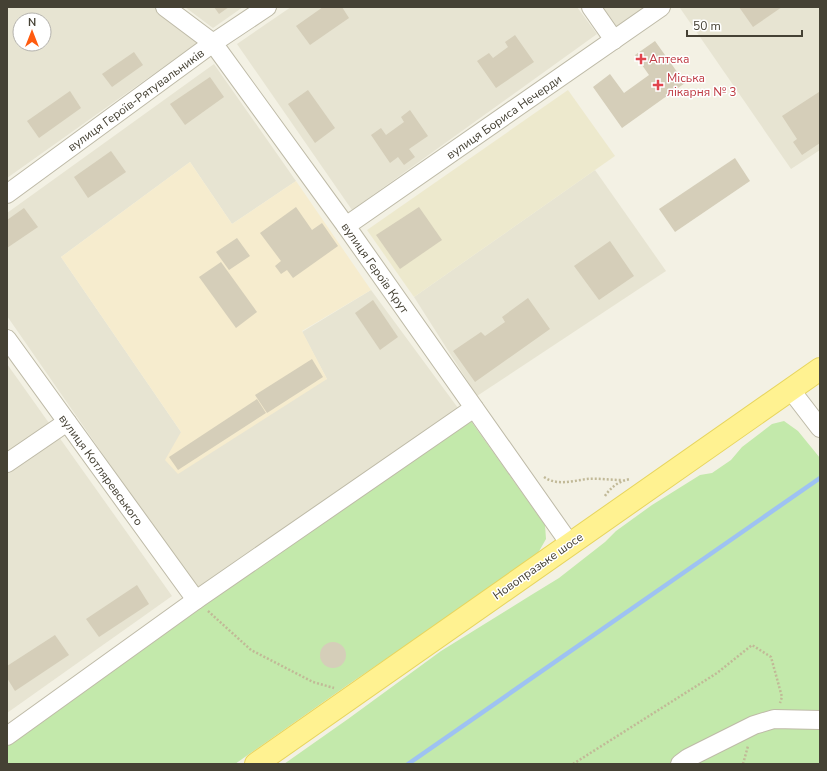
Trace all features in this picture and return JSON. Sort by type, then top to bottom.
[{"type":"main road","name":"Новопразьке шосе","points":[[256,764],[820,369]]},
{"type":"street","name":"вулиця Героїв Крут","points":[[165,7],[213,43],[346,226],[570,544]]},
{"type":"street","name":"вулиця Героїв-Рятувальників","points":[[7,194],[213,43],[266,7]]},
{"type":"street","points":[[590,7],[614,40]]},
{"type":"street","name":"вулиця Бориса Нечерди","points":[[346,226],[661,7]]},
{"type":"street","name":"вулиця Котляревського","points":[[7,339],[196,600]]},
{"type":"street","points":[[790,389],[820,428]]},
{"type":"street","points":[[7,736],[196,600],[474,408]]},
{"type":"street","points":[[7,463],[67,422]]},
{"type":"street","points":[[680,764],[688,758],[754,725],[774,719],[820,720]]},
{"type":"path","points":[[539,474],[551,482],[569,482],[588,479],[623,480]]},
{"type":"path","points":[[196,600],[252,650],[313,682],[355,694]]},
{"type":"path","points":[[573,764],[717,673],[752,645],[771,657],[782,697],[774,719]]},
{"type":"shaded area","points":[[7,7],[154,7],[200,41],[7,178]]},
{"type":"shaded area","points":[[185,7],[243,7],[213,28]]},
{"type":"shaded area","points":[[291,7],[577,7],[597,34],[352,210],[237,44]]},
{"type":"shaded area","points":[[601,7],[649,7],[617,29]]},
{"type":"shaded area","points":[[820,7],[820,150],[791,169],[680,8]]},
{"type":"shaded area","points":[[214,64],[296,181],[232,224],[190,162],[61,257],[181,432],[327,379],[302,332],[371,290],[458,408],[197,590],[7,316],[7,213]]},
{"type":"shaded area","points":[[568,90],[615,156],[414,297],[367,230]]},
{"type":"shaded area","points":[[190,162],[232,224],[296,181],[371,290],[302,331],[327,379],[178,474],[165,460],[181,432],[61,257]]},
{"type":"shaded area","points":[[595,170],[666,271],[477,396],[414,297]]},
{"type":"shaded area","points":[[7,364],[172,596],[7,713]]},
{"type":"green space","points":[[471,421],[545,525],[546,539],[538,553],[235,764],[7,764],[7,739]]},
{"type":"green space","points":[[784,421],[798,431],[820,458],[820,764],[284,764],[441,651],[559,578],[605,542],[616,531],[652,505],[700,475],[712,473],[731,460],[742,447],[772,424]]},
{"type":"building","points":[[214,7],[229,7],[219,14]]},
{"type":"building","points":[[323,7],[342,7],[349,18],[310,45],[296,26]]},
{"type":"building","points":[[739,7],[782,7],[753,27]]},
{"type":"building","points":[[515,35],[534,62],[496,88],[477,61],[489,53],[493,58],[508,47],[505,42]]},
{"type":"building","name":"Міська лікарня № 3","points":[[655,41],[685,83],[622,128],[593,87],[610,74],[624,93],[649,75],[635,55]]},
{"type":"building","points":[[134,52],[143,65],[112,87],[102,74]]},
{"type":"building","points":[[210,77],[224,97],[185,125],[170,104]]},
{"type":"building","points":[[308,90],[335,128],[315,143],[288,104]]},
{"type":"building","points":[[70,91],[81,108],[39,138],[27,121]]},
{"type":"building","points":[[819,92],[820,143],[802,155],[793,142],[797,139],[782,116]]},
{"type":"building","points":[[410,110],[428,136],[409,149],[415,157],[404,165],[398,157],[390,163],[371,135],[381,128],[386,135],[404,122],[401,117]]},
{"type":"building","points":[[111,151],[126,172],[88,198],[74,177]]},
{"type":"building","points":[[735,158],[750,181],[675,232],[659,209]]},
{"type":"building","points":[[296,207],[312,230],[322,223],[338,246],[293,278],[287,270],[281,274],[275,266],[281,261],[260,233]]},
{"type":"building","points":[[419,207],[442,240],[400,269],[376,235]]},
{"type":"building","points":[[24,208],[38,227],[7,248],[7,220]]},
{"type":"building","points":[[237,238],[250,256],[229,270],[216,252]]},
{"type":"building","points":[[610,241],[634,276],[599,300],[574,266]]},
{"type":"building","points":[[221,262],[257,312],[236,328],[199,277]]},
{"type":"building","points":[[528,298],[550,329],[475,382],[453,351],[481,332],[485,336],[505,322],[502,317]]},
{"type":"building","points":[[373,300],[398,337],[380,350],[355,313]]},
{"type":"building","points":[[312,359],[323,377],[267,413],[255,395]]},
{"type":"building","points":[[257,399],[266,413],[178,470],[169,457]]},
{"type":"building","points":[[137,585],[149,604],[99,637],[86,619]]},
{"type":"building","points":[[55,635],[69,655],[15,691],[7,678],[7,666]]},
{"type":"building","points":[[333,642],[342,646],[346,655],[342,664],[333,668],[324,664],[320,655],[324,646]]},
{"type":"waterway","points":[[408,764],[820,478]]},
{"type":"place","name":"Аптека","points":[[641,59]]},
{"type":"place","name":"Міська лікарня № 3","points":[[658,85]]}]
